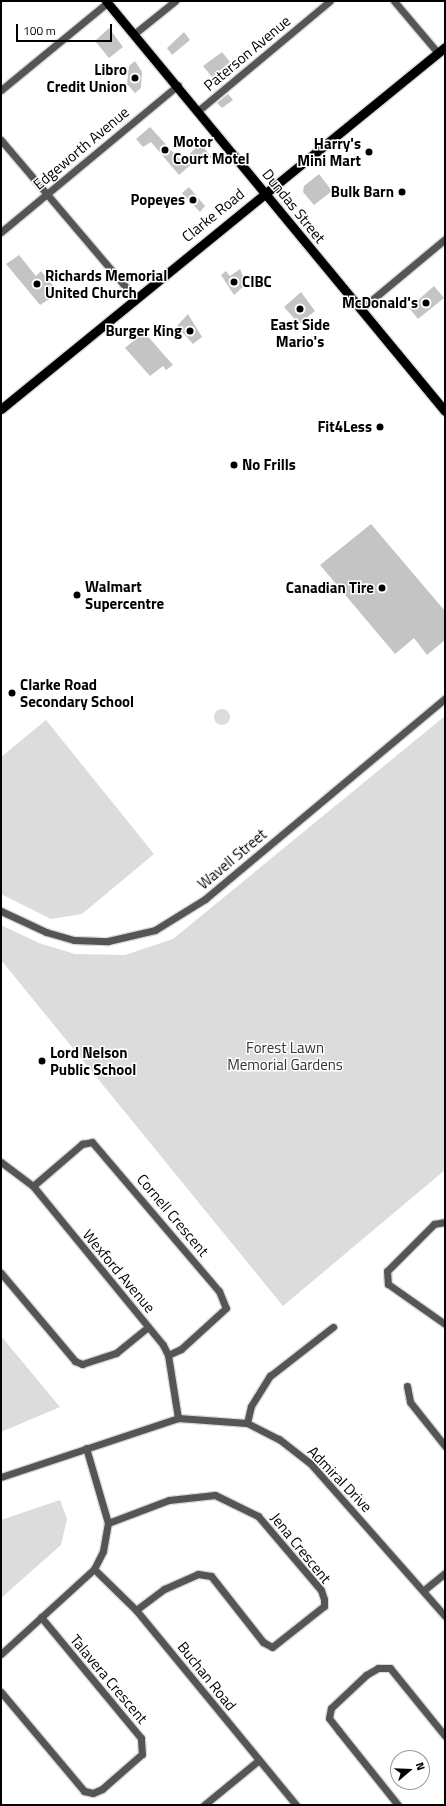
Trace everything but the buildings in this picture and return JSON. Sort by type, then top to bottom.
[{"type":"main road","name":"Dundas Street","points":[[107,2],[199,110],[264,192],[445,411]]},
{"type":"main road","name":"Clarke Road","points":[[1,409],[134,297],[441,50]]},
{"type":"street","points":[[134,34],[174,1]]},
{"type":"street","name":"Paterson Avenue","points":[[199,110],[330,1]]},
{"type":"street","points":[[394,1],[441,50]]},
{"type":"street","points":[[1,90],[107,2]]},
{"type":"street","name":"Edgeworth Avenue","points":[[1,232],[178,85]]},
{"type":"street","points":[[1,140],[134,297]]},
{"type":"street","points":[[361,309],[445,239]]},
{"type":"street","name":"Wavell Street","points":[[1,911],[46,932],[74,940],[108,941],[155,930],[205,899],[445,698]]},
{"type":"street","name":"Cornell Crescent","points":[[33,1186],[82,1144],[92,1142],[220,1291],[226,1308],[181,1350],[168,1355]]},
{"type":"street","name":"Wexford Avenue","points":[[1,1162],[33,1186],[148,1326],[168,1355],[178,1418]]},
{"type":"street","points":[[445,1222],[434,1224],[387,1271],[388,1284],[445,1324]]},
{"type":"street","points":[[1,1273],[75,1361],[82,1364],[116,1353],[148,1326]]},
{"type":"street","points":[[247,1423],[251,1406],[270,1376],[333,1327]]},
{"type":"street","points":[[407,1386],[410,1402],[445,1446]]},
{"type":"street","name":"Admiral Drive","points":[[1,1477],[178,1418],[247,1423],[279,1439],[310,1463],[424,1590],[445,1616]]},
{"type":"street","points":[[1,1654],[94,1569],[103,1551],[108,1522],[86,1448]]},
{"type":"street","name":"Jena Crescent","points":[[108,1522],[169,1500],[215,1494],[258,1516],[321,1590],[324,1599],[324,1606],[272,1647],[264,1642],[211,1576],[198,1574],[191,1576],[164,1589],[136,1610]]},
{"type":"street","name":"Buchan Road","points":[[94,1569],[136,1610],[296,1805]]},
{"type":"street","points":[[424,1590],[445,1573]]},
{"type":"street","name":"Talavera Crescent","points":[[1,1692],[84,1791],[93,1793],[102,1789],[142,1754],[141,1738],[41,1617]]},
{"type":"street","points":[[398,1805],[329,1718],[331,1708],[366,1675],[378,1668],[390,1668],[445,1736]]},
{"type":"street","points":[[204,1805],[259,1760]]},
{"type":"green space","points":[[219,709],[225,709],[230,714],[228,723],[225,725],[219,725],[214,720],[214,714]]},
{"type":"green space","name":"Forest Lawn Memorial Gardens","points":[[445,716],[445,1170],[283,1306],[1,960],[1,925],[39,943],[75,954],[125,955],[173,939]]},
{"type":"green space","points":[[46,720],[154,854],[82,914],[51,919],[1,894],[1,757]]},
{"type":"green space","points":[[1,1336],[60,1407],[1,1432]]},
{"type":"green space","points":[[60,1500],[67,1519],[61,1545],[1,1598],[1,1520]]},
{"type":"place","name":"Libro Credit Union","points":[[135,78]]},
{"type":"place","name":"Motor Court Motel","points":[[165,150]]},
{"type":"place","name":"Harry's Mini Mart","points":[[369,152]]},
{"type":"place","name":"Bulk Barn","points":[[402,192]]},
{"type":"place","name":"Popeyes","points":[[193,200]]},
{"type":"place","name":"CIBC","points":[[234,282]]},
{"type":"place","name":"Richards Memorial United Church","points":[[37,284]]},
{"type":"place","name":"McDonald's","points":[[426,303]]},
{"type":"place","name":"East Side Mario's","points":[[300,309]]},
{"type":"place","name":"Burger King","points":[[190,331]]},
{"type":"place","name":"Fit4Less","points":[[380,427]]},
{"type":"place","name":"No Frills","points":[[234,465]]},
{"type":"place","name":"Canadian Tire","points":[[382,588]]},
{"type":"place","name":"Walmart Supercentre","points":[[77,595]]},
{"type":"place","name":"Clarke Road Secondary School","points":[[12,693]]},
{"type":"place","name":"Lord Nelson Public School","points":[[42,1061]]}]
